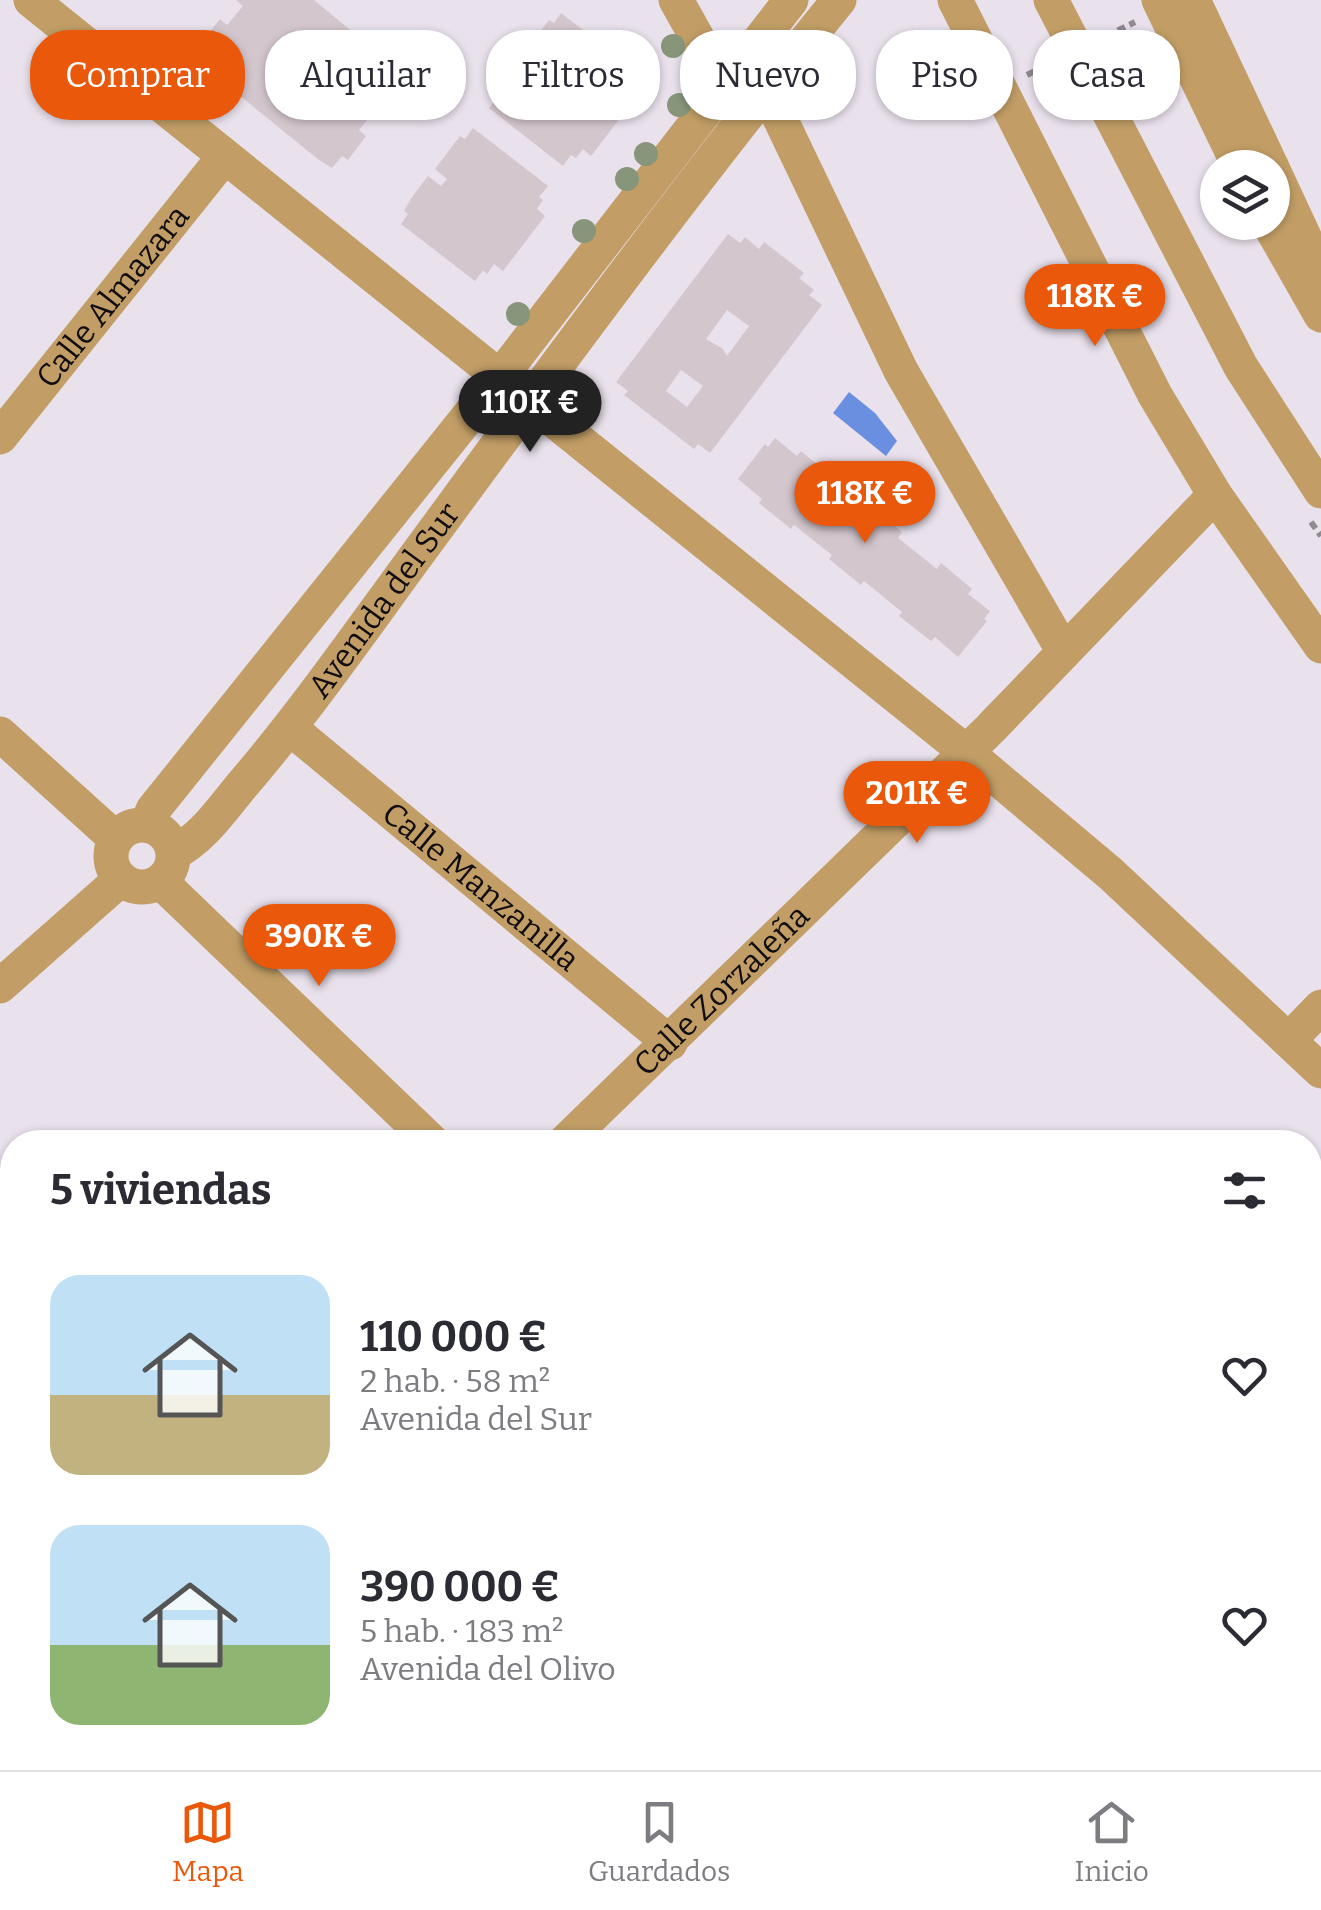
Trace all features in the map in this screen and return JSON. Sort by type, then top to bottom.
[{"type":"street","points":[[31,0],[966,752],[1111,874],[1321,1071]]},
{"type":"street","points":[[676,0],[693,30]]},
{"type":"street","name":"Avenida del Sur","points":[[768,30],[791,0]]},
{"type":"street","name":"Avenida del Sur","points":[[814,30],[839,0]]},
{"type":"street","points":[[955,0],[970,30]]},
{"type":"street","points":[[1051,0],[1060,30]]},
{"type":"street","points":[[1172,3],[1233,150]]},
{"type":"street","points":[[1172,3],[1261,150]]},
{"type":"street","points":[[1013,114],[1155,395],[1215,496],[1321,646]]},
{"type":"street","name":"Avenida del Sur","points":[[132,832],[500,376],[699,120]]},
{"type":"street","name":"Avenida del Sur","points":[[167,867],[207,827],[290,728],[531,400],[744,120]]},
{"type":"street","points":[[781,120],[901,372],[1064,652]]},
{"type":"street","points":[[1102,120],[1311,499]]},
{"type":"street","name":"Calle Almazara","points":[[0,437],[224,157]]},
{"type":"street","points":[[1290,207],[1312,254],[1321,288]]},
{"type":"street","points":[[1278,240],[1321,315]]},
{"type":"street","name":"Calle Zorzaleña","points":[[579,1130],[966,752],[1215,496]]},
{"type":"street","name":"Calle Manzanilla","points":[[290,728],[670,1043]]},
{"type":"street","points":[[0,734],[132,832]]},
{"type":"street","points":[[160,830],[169,840],[167,867],[148,887],[134,886],[121,879],[113,867],[111,852],[132,832],[160,830]]},
{"type":"street","points":[[167,867],[420,1130]]},
{"type":"street","points":[[0,986],[121,879]]},
{"type":"street","points":[[1290,1040],[1321,1007]]},
{"type":"path","points":[[1126,30],[1172,3]]},
{"type":"path","points":[[1311,499],[1321,536]]},
{"type":"water","points":[[849,392],[875,413],[897,441],[886,456],[833,413]]},
{"type":"building","points":[[236,0],[314,0],[350,30],[265,30],[265,116],[245,100],[245,30],[211,30],[220,19],[227,25],[243,6]]},
{"type":"building","points":[[561,13],[583,30],[541,30],[549,20],[554,23]]},
{"type":"building","points":[[270,120],[367,120],[359,130],[366,136],[348,160],[342,156],[332,168]]},
{"type":"building","points":[[504,120],[619,120],[591,156],[583,149],[576,158],[571,155],[563,166]]},
{"type":"building","points":[[473,128],[548,186],[539,197],[543,200],[537,209],[545,216],[503,271],[494,264],[475,281],[401,224],[408,214],[404,211],[428,176],[441,186],[447,179],[435,169],[460,136],[465,139]]},
{"type":"building","points":[[728,234],[740,243],[745,237],[759,249],[764,242],[804,273],[799,278],[814,290],[809,295],[822,305],[710,453],[698,444],[694,449],[624,395],[628,391],[616,382]],"holes":[[[727,310],[749,326],[727,356],[706,339]],[[681,370],[703,386],[687,407],[666,391]]]},
{"type":"building","points":[[775,438],[797,456],[801,451],[832,477],[828,482],[867,513],[872,508],[902,532],[898,538],[937,569],[941,563],[972,589],[968,594],[990,611],[984,619],[987,621],[958,657],[935,637],[931,641],[899,616],[902,612],[864,581],[861,585],[829,559],[832,555],[794,525],[791,529],[759,503],[762,499],[738,479],[765,444],[768,447]]}]
